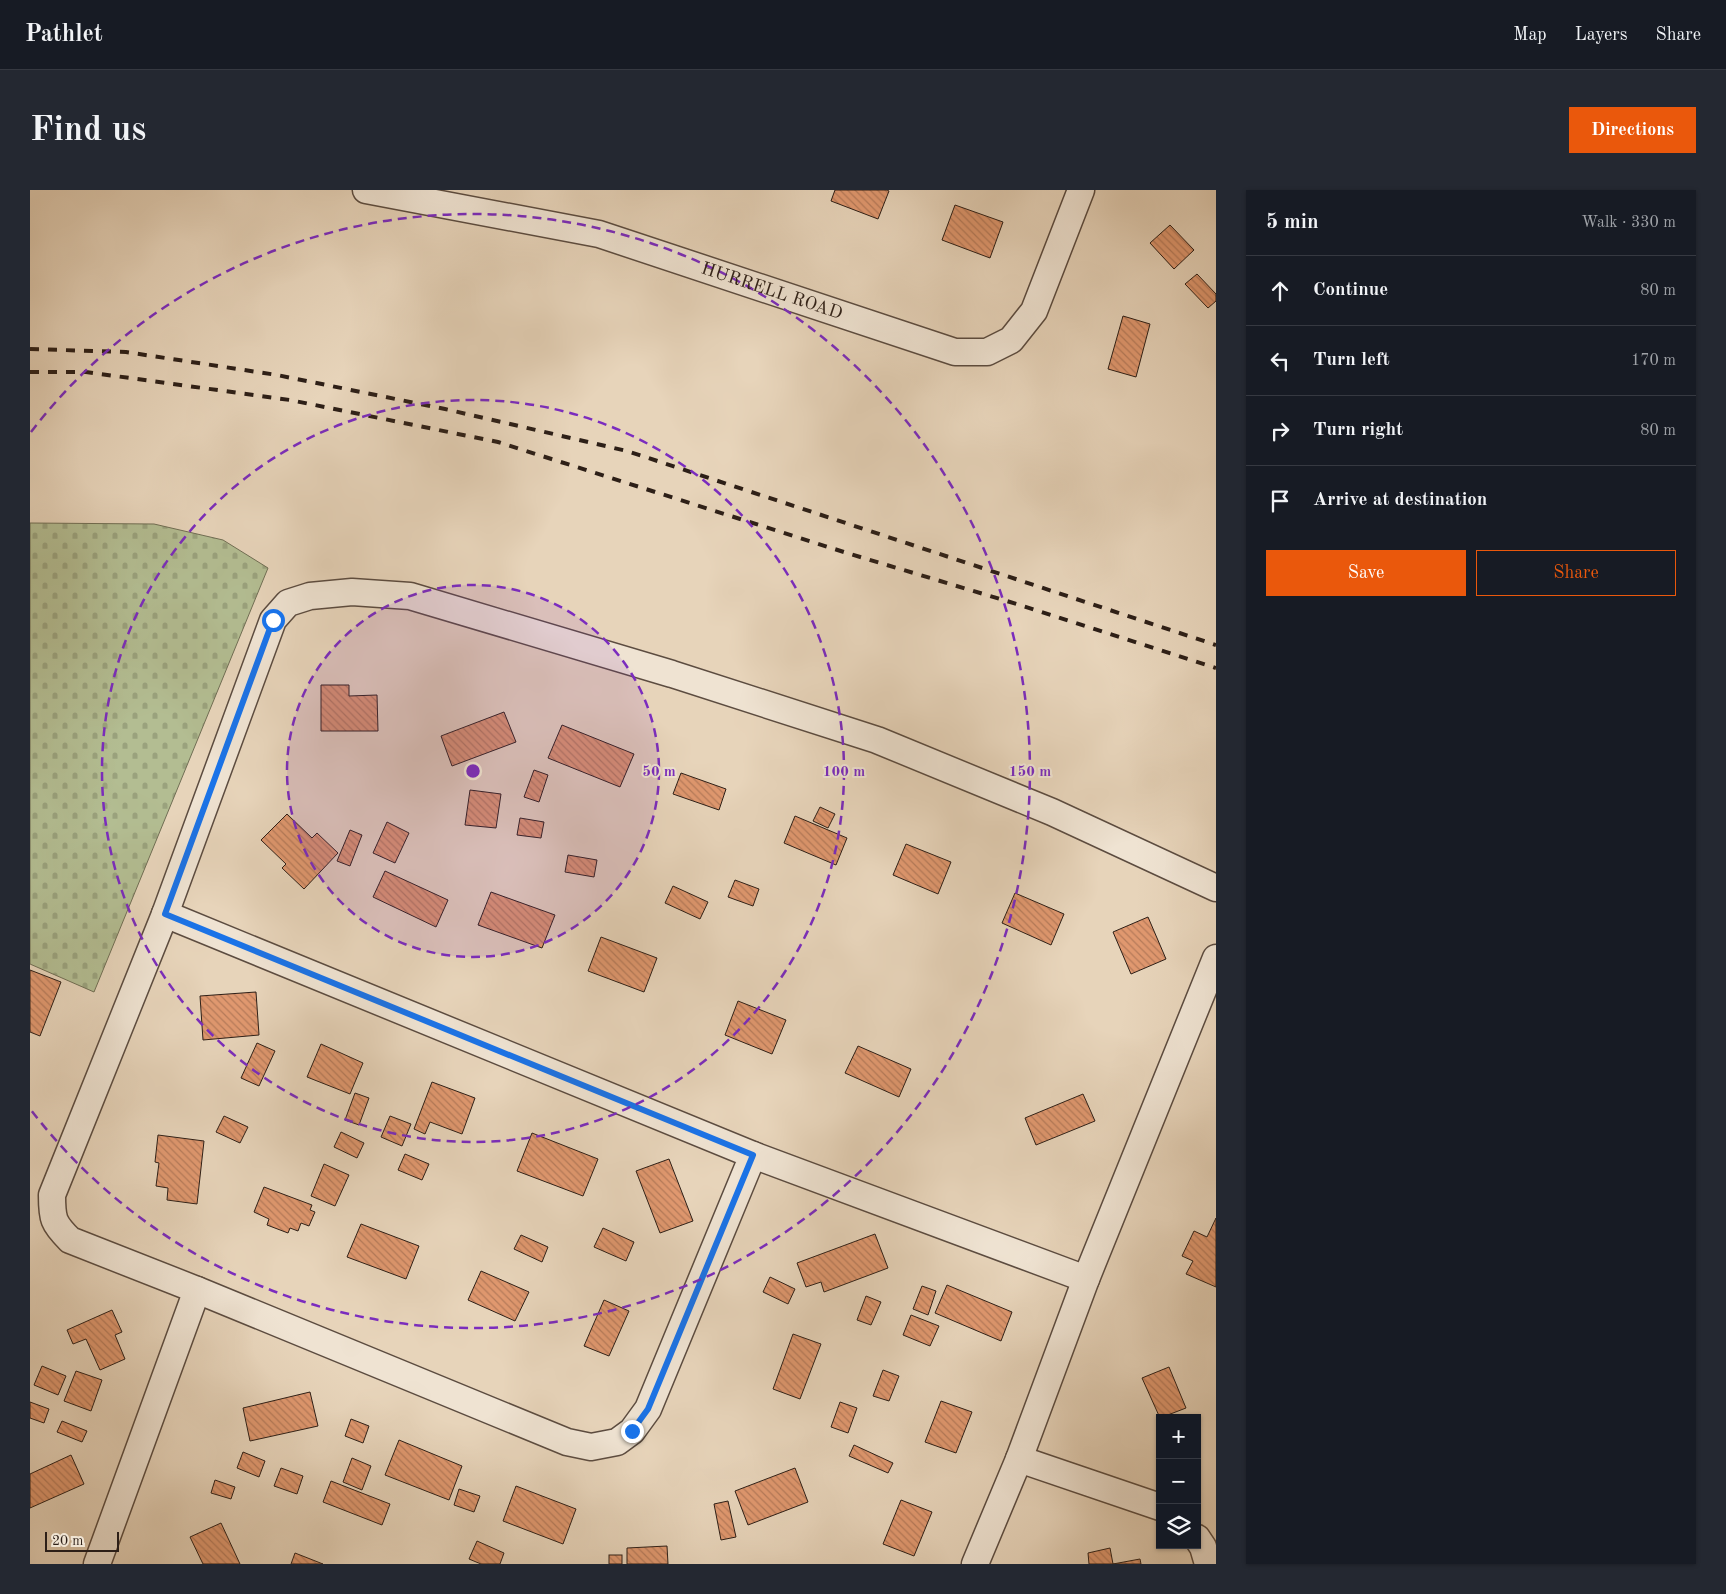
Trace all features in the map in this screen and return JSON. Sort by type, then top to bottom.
[{"type":"street","name":"HURRELL ROAD","points":[[366,190],[599,234],[955,352],[987,352],[1011,340],[1034,311],[1081,190]]},
{"type":"street","points":[[753,1155],[648,1409],[632,1431],[617,1442],[591,1447],[567,1442],[70,1240],[58,1228],[52,1214],[52,1195],[165,914],[273,620],[288,602],[310,596],[352,592],[410,596],[672,674],[877,740],[1052,812],[1216,888]]},
{"type":"street","points":[[165,914],[753,1155],[1086,1279]]},
{"type":"street","points":[[975,1564],[1018,1459],[1086,1279],[1216,958]]},
{"type":"street","points":[[97,1564],[197,1290]]},
{"type":"street","points":[[1018,1459],[1156,1506]]},
{"type":"street","points":[[1201,1544],[1208,1564]]},
{"type":"green space","points":[[30,523],[154,524],[223,540],[268,568],[94,992],[30,964]]},
{"type":"building","points":[[835,190],[889,191],[878,219],[831,201]]},
{"type":"building","points":[[955,205],[1003,222],[990,258],[942,240]]},
{"type":"building","points":[[1170,225],[1194,250],[1174,269],[1150,243]]},
{"type":"building","points":[[1197,274],[1216,294],[1216,301],[1208,308],[1185,284]]},
{"type":"building","points":[[1123,316],[1150,324],[1136,377],[1108,369]]},
{"type":"building","points":[[321,685],[349,685],[349,696],[377,695],[378,731],[321,731]]},
{"type":"building","points":[[504,712],[516,742],[452,766],[441,736]]},
{"type":"building","points":[[562,725],[634,754],[620,787],[548,758]]},
{"type":"building","points":[[534,770],[548,775],[539,802],[524,797]]},
{"type":"building","points":[[681,773],[726,789],[719,810],[673,794]]},
{"type":"building","points":[[470,790],[501,794],[496,828],[465,825]]},
{"type":"building","points":[[820,807],[835,814],[828,828],[813,821]]},
{"type":"building","points":[[287,814],[312,838],[317,833],[338,853],[304,889],[282,868],[286,864],[261,840]]},
{"type":"building","points":[[795,816],[847,838],[836,865],[784,843]]},
{"type":"building","points":[[520,818],[544,822],[541,838],[517,835]]},
{"type":"building","points":[[387,822],[409,833],[395,863],[373,853]]},
{"type":"building","points":[[350,830],[362,835],[350,866],[337,861]]},
{"type":"building","points":[[906,844],[951,862],[938,894],[893,875]]},
{"type":"building","points":[[568,855],[597,860],[594,877],[565,872]]},
{"type":"building","points":[[385,871],[448,900],[436,927],[373,897]]},
{"type":"building","points":[[735,880],[759,889],[753,906],[728,897]]},
{"type":"building","points":[[673,886],[708,902],[700,919],[665,903]]},
{"type":"building","points":[[491,892],[555,915],[542,948],[478,925]]},
{"type":"building","points":[[1015,893],[1064,914],[1051,945],[1002,923]]},
{"type":"building","points":[[1148,917],[1166,959],[1131,974],[1113,932]]},
{"type":"building","points":[[601,937],[657,958],[644,992],[588,971]]},
{"type":"building","points":[[30,970],[61,982],[40,1036],[30,1032]]},
{"type":"building","points":[[256,992],[259,1035],[203,1040],[200,996]]},
{"type":"building","points":[[738,1001],[786,1020],[772,1054],[725,1035]]},
{"type":"building","points":[[257,1043],[275,1051],[259,1086],[241,1078]]},
{"type":"building","points":[[321,1044],[363,1063],[350,1094],[307,1077]]},
{"type":"building","points":[[858,1046],[911,1069],[899,1097],[845,1073]]},
{"type":"building","points":[[432,1082],[475,1098],[462,1134],[430,1122],[425,1134],[414,1129]]},
{"type":"building","points":[[355,1093],[369,1098],[359,1125],[345,1120]]},
{"type":"building","points":[[1083,1094],[1095,1121],[1036,1145],[1025,1118]]},
{"type":"building","points":[[224,1116],[248,1127],[240,1143],[216,1132]]},
{"type":"building","points":[[390,1116],[411,1124],[402,1146],[381,1137]]},
{"type":"building","points":[[341,1132],[364,1143],[357,1158],[334,1147]]},
{"type":"building","points":[[532,1133],[598,1159],[583,1196],[517,1171]]},
{"type":"building","points":[[158,1135],[204,1141],[197,1204],[167,1200],[168,1188],[156,1186],[159,1163],[155,1162]]},
{"type":"building","points":[[405,1154],[429,1164],[422,1180],[398,1170]]},
{"type":"building","points":[[669,1159],[693,1221],[660,1233],[636,1171]]},
{"type":"building","points":[[324,1164],[349,1175],[335,1206],[311,1196]]},
{"type":"building","points":[[264,1187],[312,1205],[310,1210],[315,1212],[309,1226],[301,1223],[298,1231],[290,1228],[288,1233],[267,1225],[269,1219],[254,1212]]},
{"type":"building","points":[[1216,1218],[1216,1287],[1186,1274],[1193,1261],[1182,1256],[1194,1231],[1207,1237]]},
{"type":"building","points":[[361,1224],[419,1246],[406,1279],[347,1257]]},
{"type":"building","points":[[603,1228],[634,1242],[626,1261],[594,1247]]},
{"type":"building","points":[[875,1234],[888,1268],[824,1292],[821,1282],[806,1287],[797,1263]]},
{"type":"building","points":[[521,1235],[548,1247],[542,1262],[514,1249]]},
{"type":"building","points":[[481,1271],[529,1292],[515,1321],[468,1300]]},
{"type":"building","points":[[770,1277],[795,1289],[788,1304],[763,1292]]},
{"type":"building","points":[[947,1285],[1012,1312],[1001,1341],[935,1313]]},
{"type":"building","points":[[922,1286],[936,1291],[928,1315],[913,1309]]},
{"type":"building","points":[[866,1296],[881,1302],[871,1325],[857,1320]]},
{"type":"building","points":[[604,1300],[629,1311],[609,1356],[584,1346]]},
{"type":"building","points":[[112,1310],[122,1332],[115,1335],[125,1359],[100,1370],[86,1339],[73,1344],[67,1330]]},
{"type":"building","points":[[911,1315],[939,1326],[930,1346],[903,1335]]},
{"type":"building","points":[[793,1334],[821,1344],[800,1399],[773,1389]]},
{"type":"building","points":[[42,1366],[66,1376],[58,1395],[34,1385]]},
{"type":"building","points":[[1169,1367],[1186,1408],[1170,1414],[1158,1414],[1142,1378]]},
{"type":"building","points":[[883,1370],[899,1376],[889,1401],[873,1396]]},
{"type":"building","points":[[76,1371],[102,1380],[91,1411],[64,1401]]},
{"type":"building","points":[[310,1392],[318,1426],[250,1441],[243,1408]]},
{"type":"building","points":[[941,1401],[972,1412],[956,1453],[925,1442]]},
{"type":"building","points":[[30,1402],[49,1409],[44,1423],[30,1418]]},
{"type":"building","points":[[840,1402],[857,1408],[848,1433],[831,1427]]},
{"type":"building","points":[[351,1419],[369,1426],[363,1443],[345,1436]]},
{"type":"building","points":[[62,1421],[87,1431],[82,1442],[57,1432]]},
{"type":"building","points":[[399,1440],[462,1466],[449,1500],[385,1475]]},
{"type":"building","points":[[854,1445],[893,1463],[888,1473],[849,1456]]},
{"type":"building","points":[[243,1452],[265,1461],[259,1477],[237,1468]]},
{"type":"building","points":[[71,1455],[84,1484],[30,1508],[30,1474]]},
{"type":"building","points":[[352,1458],[371,1466],[362,1490],[343,1482]]},
{"type":"building","points":[[281,1468],[303,1476],[297,1494],[274,1486]]},
{"type":"building","points":[[795,1468],[808,1502],[748,1525],[735,1491]]},
{"type":"building","points":[[215,1480],[235,1487],[231,1499],[211,1493]]},
{"type":"building","points":[[331,1481],[390,1504],[382,1525],[323,1502]]},
{"type":"building","points":[[516,1486],[576,1509],[563,1544],[503,1521]]},
{"type":"building","points":[[459,1489],[480,1496],[474,1512],[454,1505]]},
{"type":"building","points":[[901,1500],[932,1512],[914,1556],[883,1544]]},
{"type":"building","points":[[728,1501],[736,1537],[721,1540],[714,1504]]},
{"type":"building","points":[[221,1523],[240,1564],[203,1564],[190,1537]]},
{"type":"building","points":[[477,1541],[504,1553],[500,1564],[481,1564],[469,1559]]},
{"type":"building","points":[[667,1546],[668,1564],[627,1564],[627,1548]]},
{"type":"building","points":[[1110,1548],[1113,1564],[1089,1564],[1088,1553]]},
{"type":"building","points":[[295,1553],[323,1564],[291,1564]]},
{"type":"building","points":[[609,1555],[622,1555],[622,1564],[609,1564]]},
{"type":"building","points":[[1140,1559],[1141,1564],[1113,1564]]},
{"type":"railway","points":[[30,349],[126,352],[277,375],[445,409],[627,451],[1216,645]]},
{"type":"railway","points":[[30,372],[86,372],[290,400],[498,442],[1216,668]]},
{"type":"route","points":[[273,620],[165,914],[753,1155],[648,1409],[632,1431]]}]
